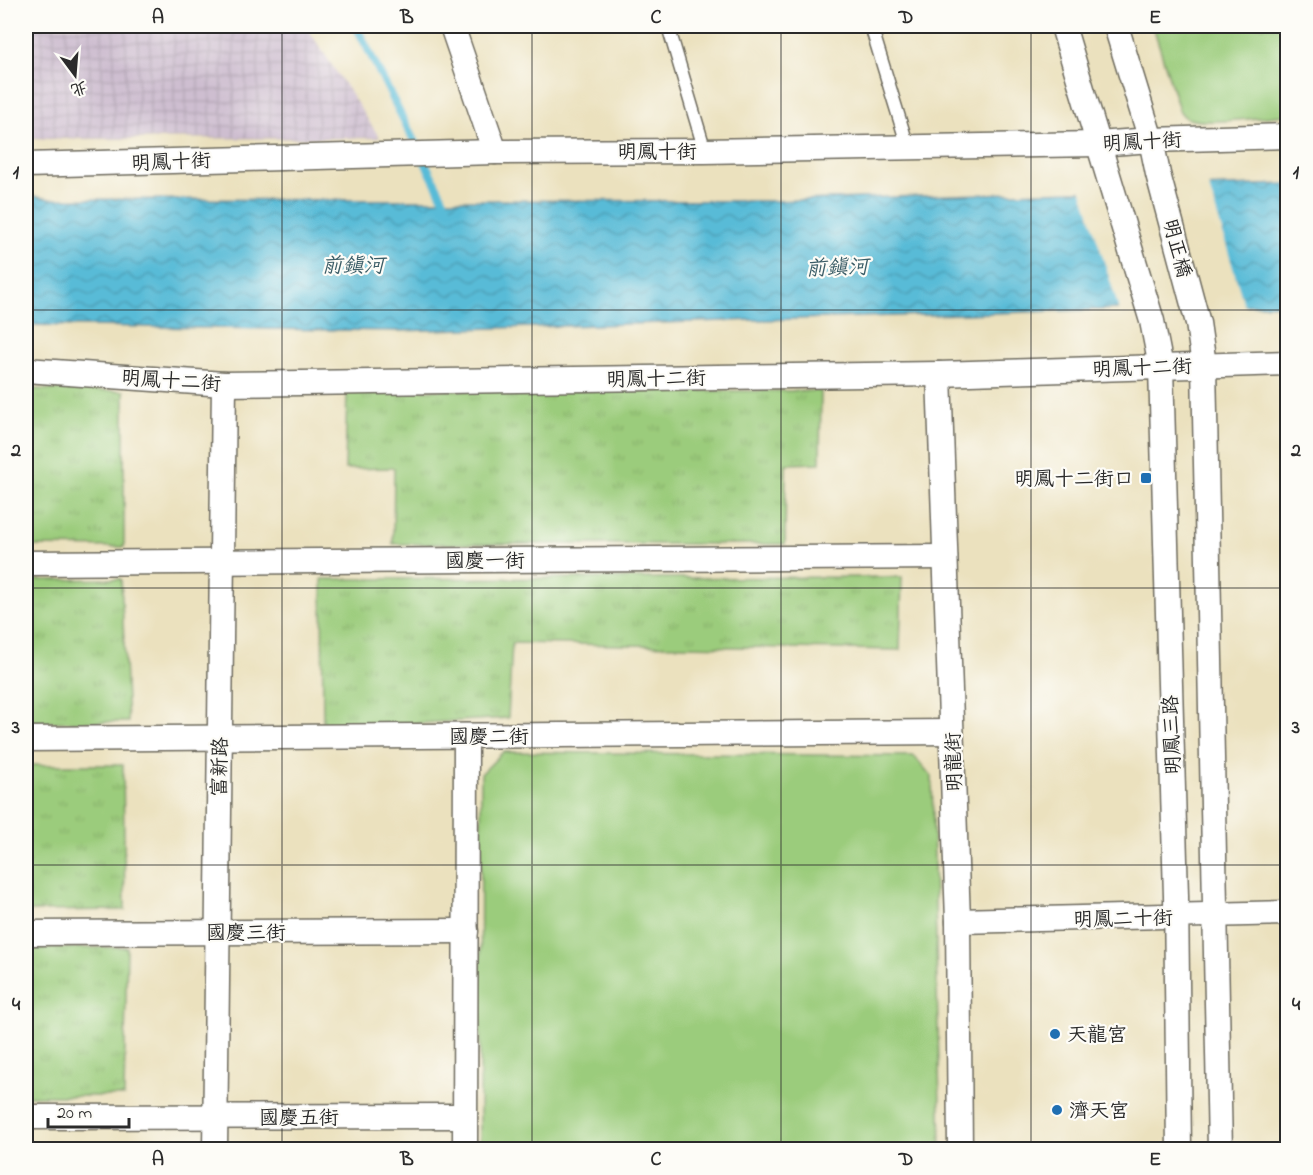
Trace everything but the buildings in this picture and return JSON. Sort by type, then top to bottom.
[{"type":"street","points":[[452,26],[495,152]]},
{"type":"street","points":[[1063,26],[1098,144]]},
{"type":"street","points":[[1116,26],[1151,140]]},
{"type":"street","name":"明鳳十街","points":[[26,165],[495,152],[1098,144],[1287,136]]},
{"type":"street","name":"明正橋","points":[[1151,140],[1198,323]]},
{"type":"street","name":"明鳳三路","points":[[1098,144],[1152,321],[1161,367],[1179,1149]]},
{"type":"street","name":"明鳳三路","points":[[1198,323],[1204,365],[1220,1149]]},
{"type":"street","name":"明鳳十二街","points":[[26,370],[224,384],[939,374],[1287,363]]},
{"type":"street","name":"明龍街","points":[[939,374],[958,921],[960,1149]]},
{"type":"street","name":"富新路","points":[[215,1149],[224,384]]},
{"type":"street","name":"國慶一街","points":[[26,563],[945,557]]},
{"type":"street","name":"國慶二街","points":[[26,739],[951,732]]},
{"type":"street","points":[[465,1149],[466,736]]},
{"type":"street","name":"明鳳二十街","points":[[958,921],[1287,913]]},
{"type":"street","name":"國慶三街","points":[[26,933],[466,931]]},
{"type":"street","name":"國慶五街","points":[[26,1118],[464,1116]]},
{"type":"lane","points":[[668,26],[705,151]]},
{"type":"lane","points":[[871,26],[908,147]]},
{"type":"shaded area","points":[[26,26],[306,26],[380,138],[26,139]]},
{"type":"green space","points":[[1153,26],[1287,26],[1287,115],[1222,121],[1197,121],[1185,117],[1179,110]]},
{"type":"green space","points":[[26,389],[124,391],[124,547],[26,546]]},
{"type":"green space","points":[[347,390],[821,391],[820,463],[786,464],[785,544],[393,544],[394,468],[345,469]]},
{"type":"green space","points":[[902,577],[900,650],[512,643],[508,718],[323,729],[322,579]]},
{"type":"green space","points":[[121,579],[128,722],[26,722],[26,580]]},
{"type":"green space","points":[[503,752],[914,756],[932,777],[941,1149],[480,1149],[481,774]]},
{"type":"green space","points":[[26,765],[123,765],[125,910],[26,911]]},
{"type":"green space","points":[[127,947],[124,1096],[26,1096],[26,949]]},
{"type":"water","name":"前鎮河","points":[[1287,184],[1287,304],[398,331],[26,325],[26,195],[50,199],[772,201]]},
{"type":"pier","points":[[1208,184],[1245,308],[1120,312],[1081,188]]},
{"type":"waterway","points":[[356,26],[449,210]]},
{"type":"place","name":"明鳳十二街口","points":[[1146,478]]},
{"type":"place","name":"天龍宮","points":[[1055,1034]]},
{"type":"place","name":"濟天宮","points":[[1057,1110]]}]
